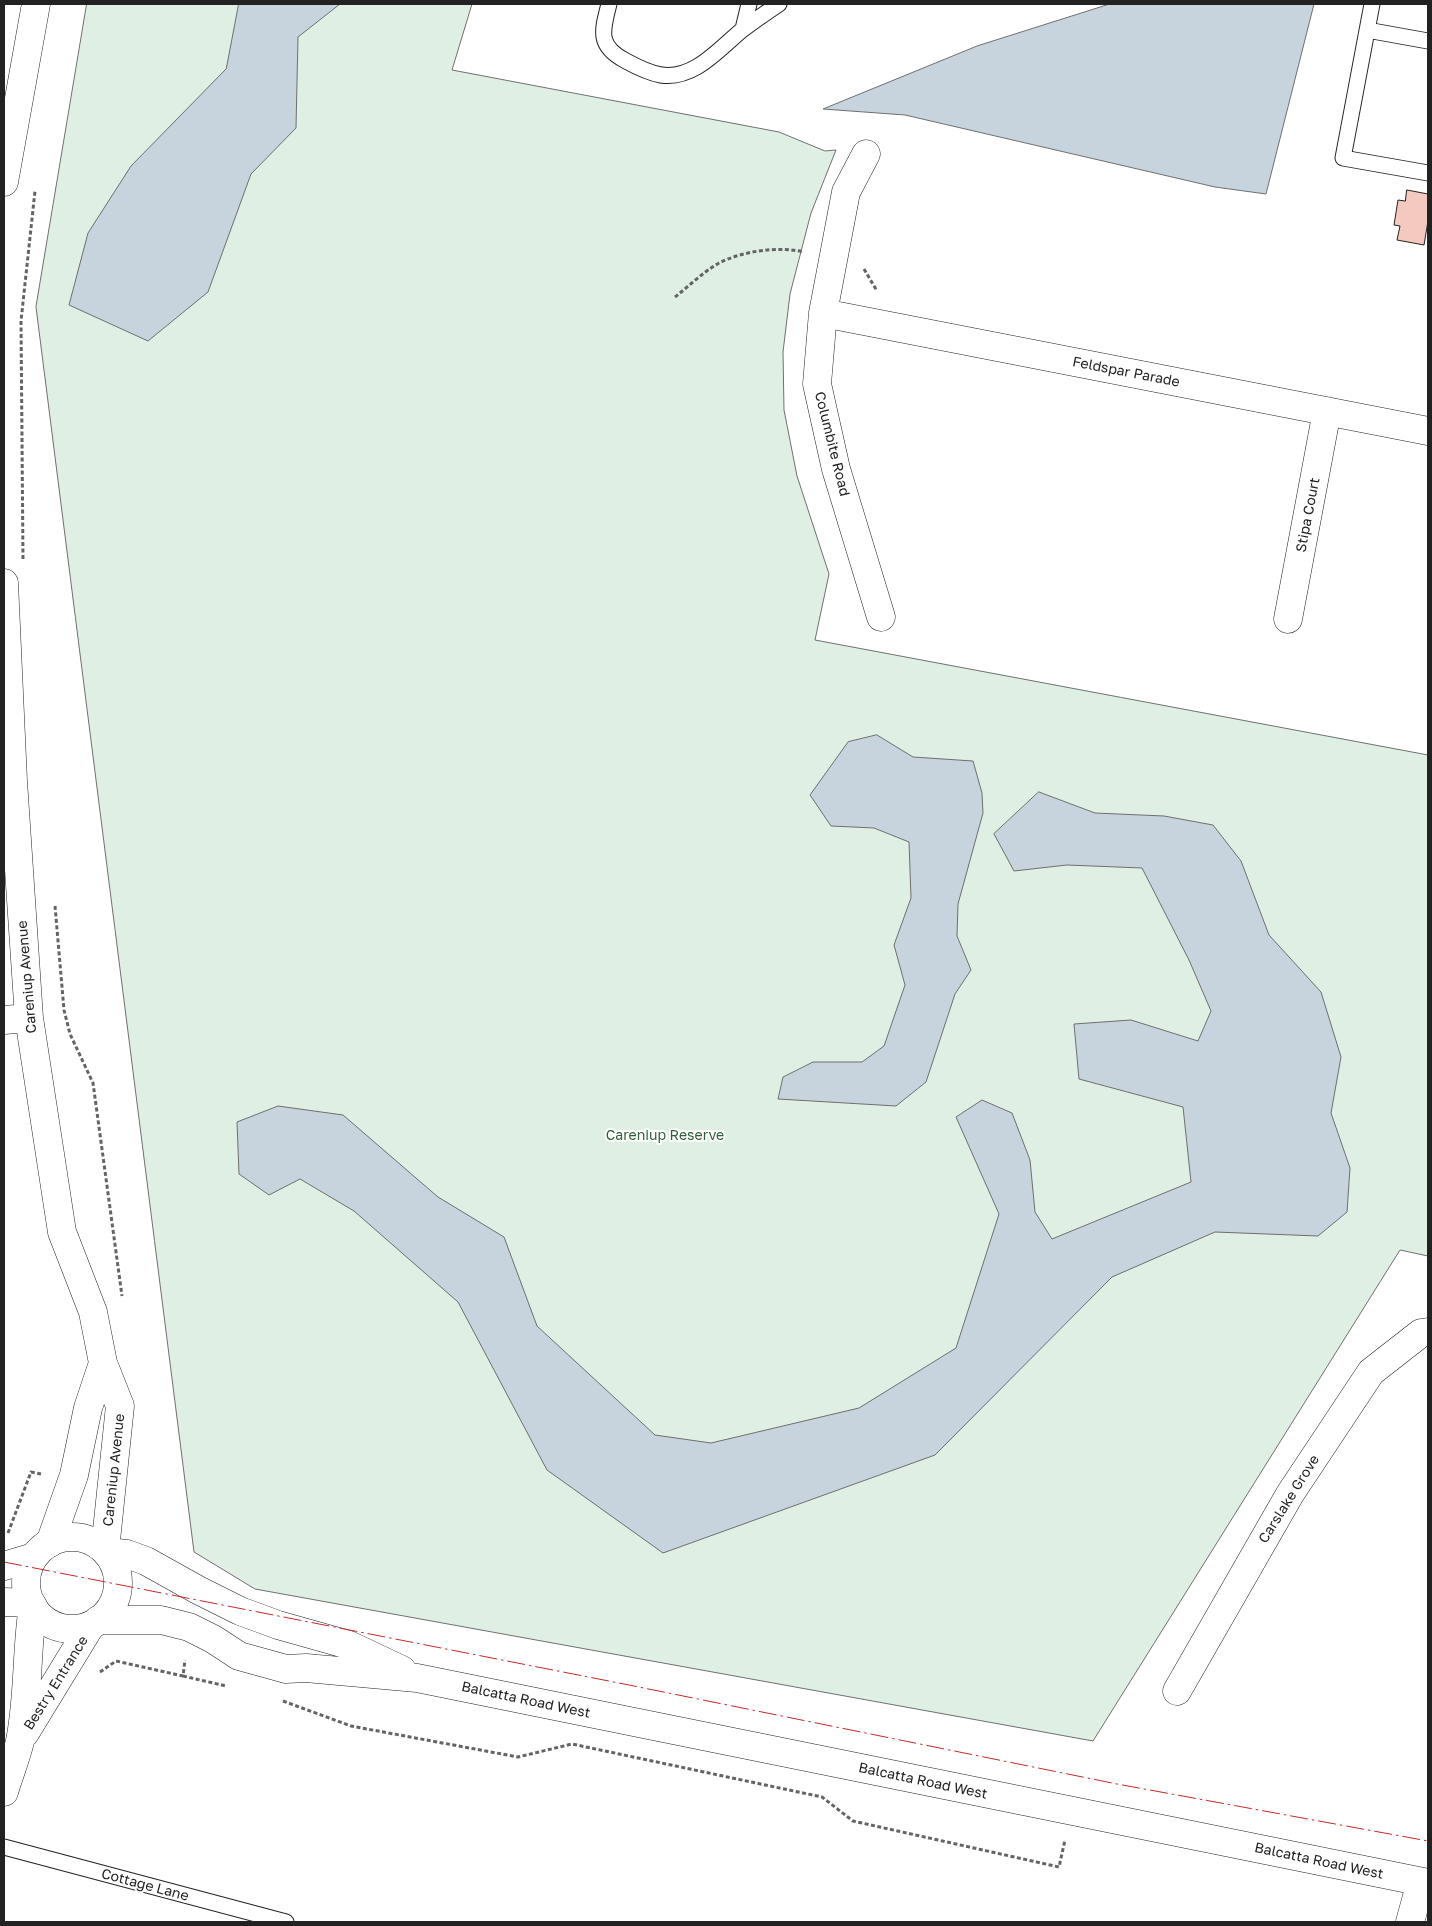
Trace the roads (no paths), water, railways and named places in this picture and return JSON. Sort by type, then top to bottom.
[{"type":"street","points":[[4,182],[36,4]]},
{"type":"street","name":"Columbite Road","points":[[866,154],[846,192],[824,313],[817,384],[836,469],[881,617]]},
{"type":"street","name":"Feldspar Parade","points":[[824,313],[1428,431]]},
{"type":"street","name":"Stipa Court","points":[[1288,619],[1327,411]]},
{"type":"street","name":"Careniup Avenue","points":[[4,583],[13,781],[16,1019],[62,1232],[93,1312],[103,1363],[120,1406],[106,1551]]},
{"type":"street","name":"Carslake Grove","points":[[1177,1691],[1290,1494],[1371,1372],[1421,1333],[1428,1332]]},
{"type":"street","name":"Careniup Avenue","points":[[42,1550],[74,1475],[88,1408],[103,1363]]},
{"type":"street","points":[[4,1566],[42,1550],[62,1538],[82,1538],[94,1542],[106,1551],[116,1568],[118,1591],[107,1613],[94,1623],[75,1628],[59,1626],[44,1618],[32,1605],[26,1580],[42,1550]]},
{"type":"street","name":"Balcatta Road West","points":[[106,1551],[127,1554],[146,1561],[240,1611],[349,1645],[417,1678]]},
{"type":"street","points":[[4,1602],[32,1605]]},
{"type":"street","name":"Bestry Entrance","points":[[4,1792],[20,1741],[28,1674],[28,1637],[32,1605]]},
{"type":"street","name":"Balcatta Road West","points":[[94,1623],[162,1620],[189,1627],[213,1638],[239,1656],[286,1669],[306,1668],[417,1678],[1425,1883]]},
{"type":"street","name":"Bestry Entrance","points":[[20,1741],[94,1623]]},
{"type":"street","points":[[1410,1922],[1425,1883]]},
{"type":"lane","points":[[609,4],[603,32],[604,43],[610,52],[635,66],[662,75],[681,74],[700,66],[743,29],[779,4]]},
{"type":"lane","points":[[743,29],[749,4]]},
{"type":"lane","points":[[1372,4],[1343,158],[1428,173]]},
{"type":"lane","points":[[1367,30],[1428,41]]},
{"type":"lane","name":"Cottage Lane","points":[[4,1847],[286,1922]]},
{"type":"park label","name":"Careniup Reserve","points":[[665,1136]]}]
